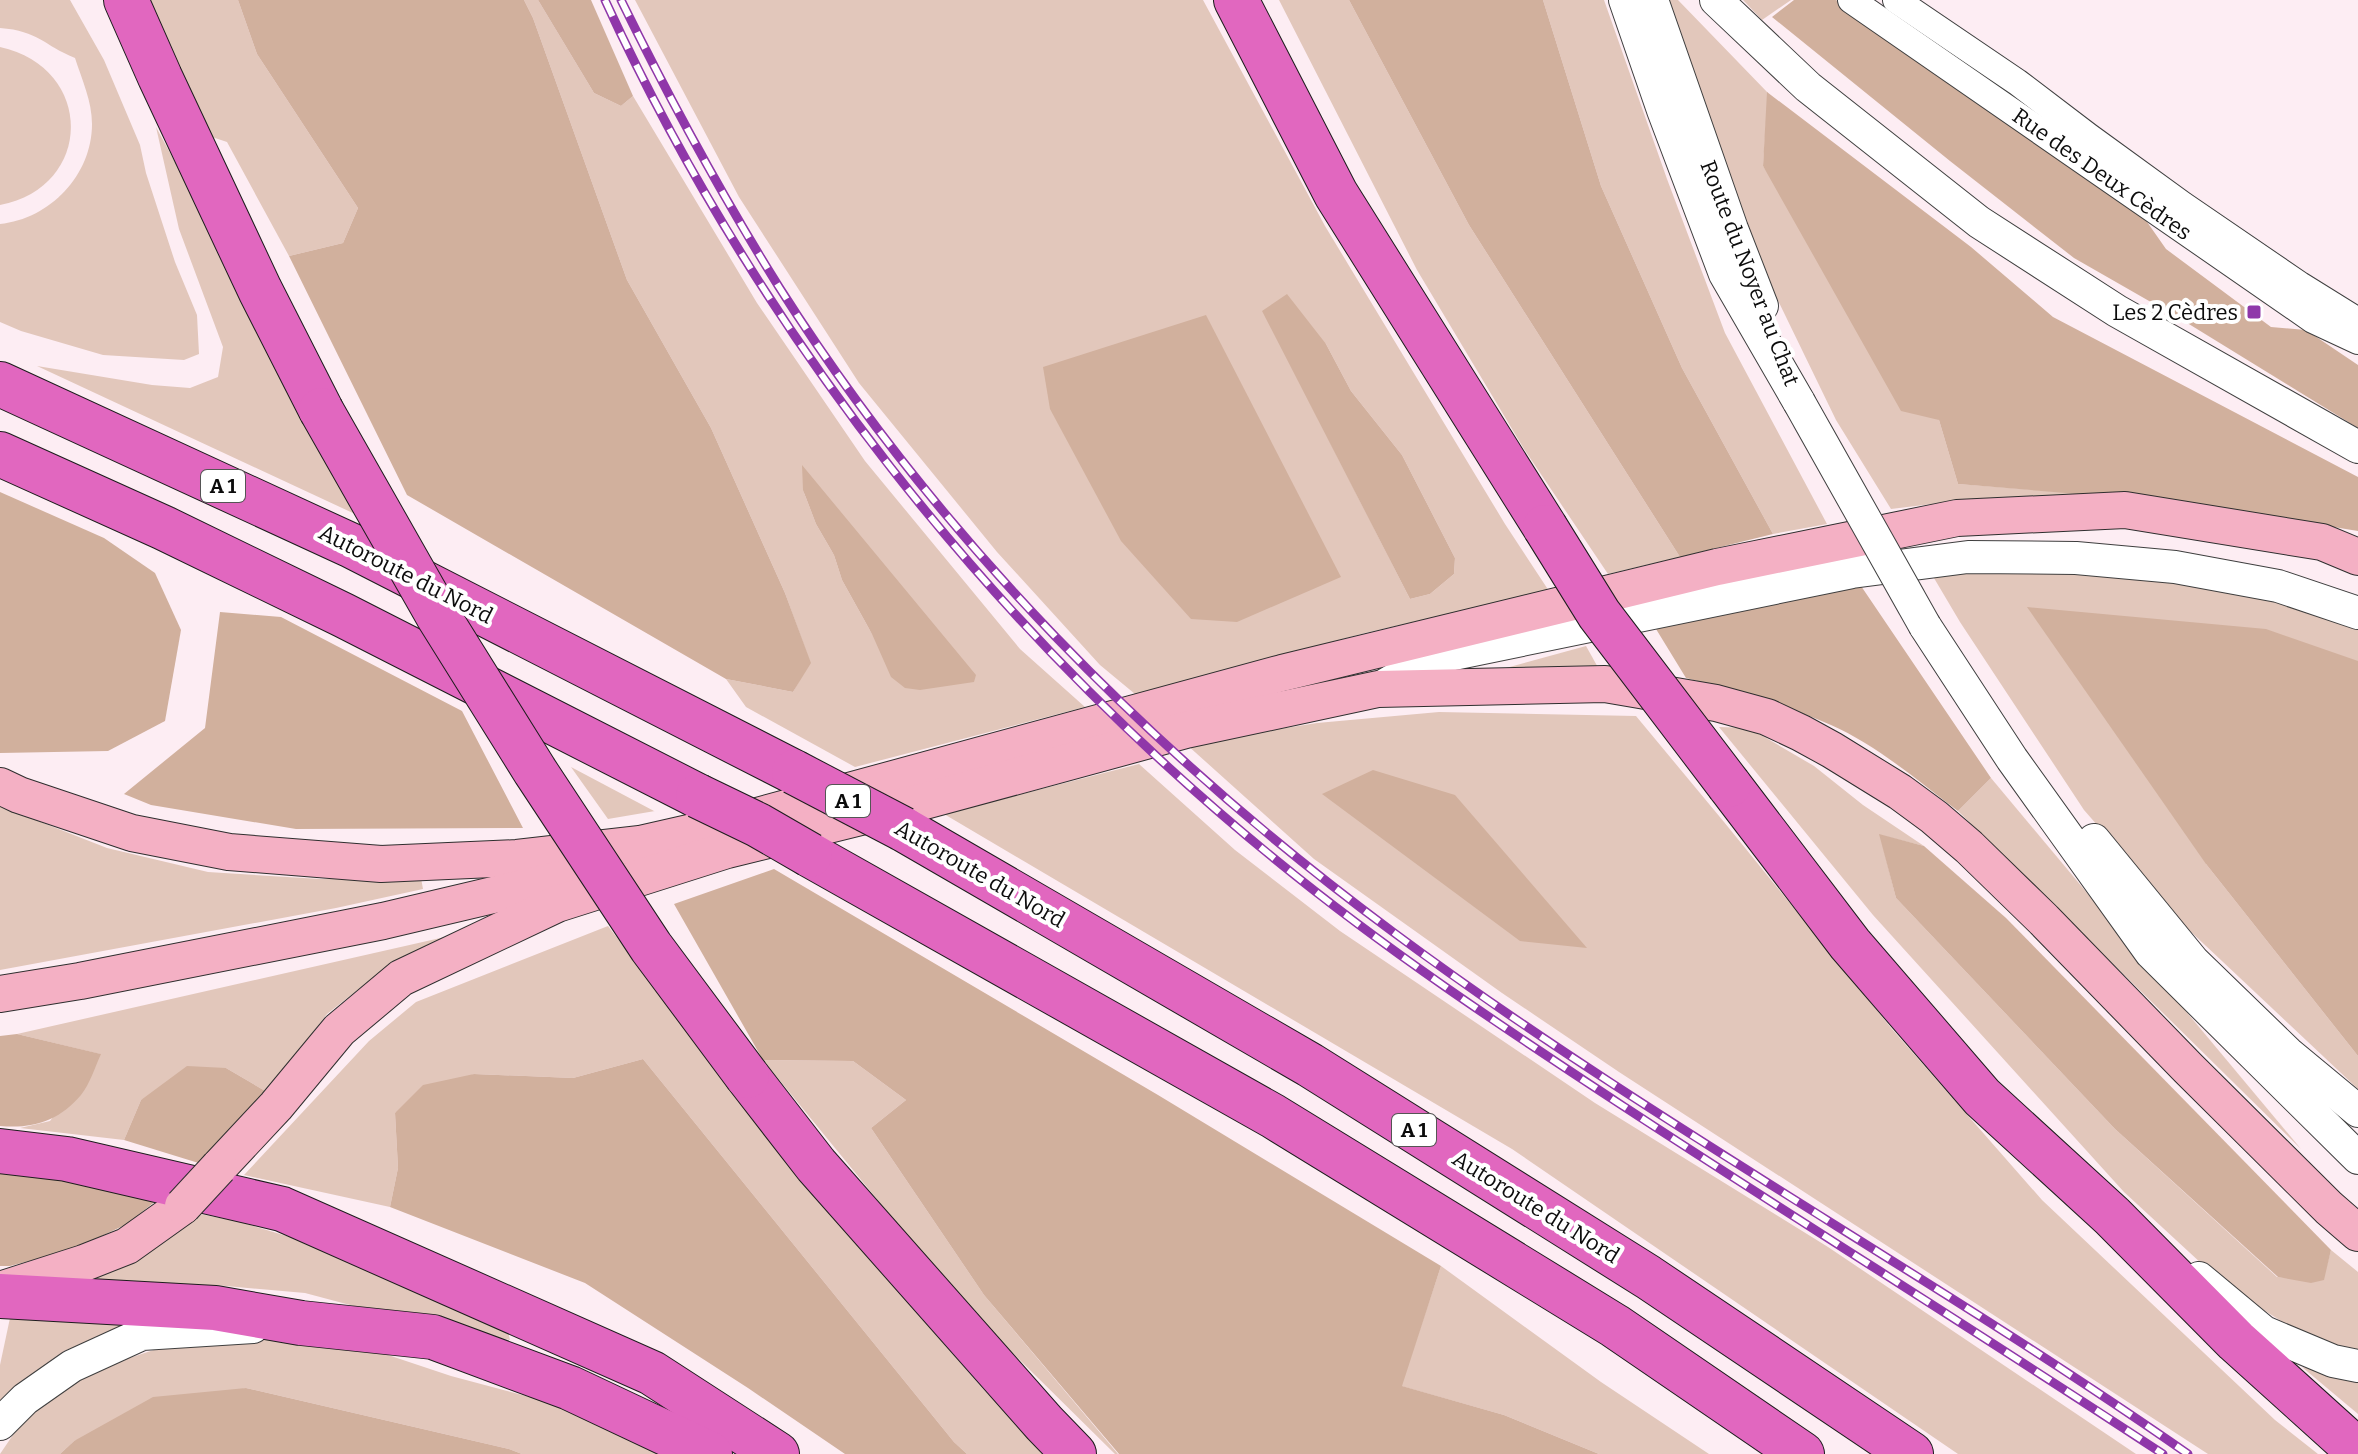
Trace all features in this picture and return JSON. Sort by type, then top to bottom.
[{"type":"highway","points":[[126,0],[253,276],[321,410],[437,614],[535,771],[651,947],[747,1076],[827,1177],[1074,1454]]},
{"type":"highway","points":[[1236,0],[1336,194],[1599,614],[1850,944],[1982,1097],[2112,1216],[2236,1341],[2358,1451]]},
{"type":"highway","name":"Autoroute du Nord","points":[[0,384],[350,545],[903,829],[1323,1073],[1648,1277],[1911,1454]]},
{"type":"highway","points":[[0,454],[164,528],[343,615],[758,825],[1273,1116],[1615,1326],[1802,1454]]},
{"type":"highway","points":[[0,1151],[67,1159],[282,1209],[652,1373],[777,1454]]},
{"type":"highway","points":[[0,1296],[215,1308],[301,1323],[433,1337],[570,1388],[710,1454]]},
{"type":"main road","points":[[0,786],[132,833],[229,852],[381,864],[502,859],[640,844],[728,824],[1282,673],[1717,567],[1957,518],[2125,510],[2322,542],[2358,557]]},
{"type":"main road","points":[[0,1290],[127,1246],[183,1206],[276,1106],[339,1030],[401,978],[557,904],[727,850],[925,801],[1186,730],[1378,689],[1605,684],[1716,703],[1767,717],[1801,733],[1900,792],[1969,847],[2220,1100],[2358,1233]]},
{"type":"main road","points":[[0,994],[383,921],[573,876],[640,844]]},
{"type":"main road","points":[[0,1015],[304,959],[524,905],[557,904]]},
{"type":"street","name":"Route du Noyer au Chat","points":[[1625,0],[1725,274],[1799,402]]},
{"type":"street","name":"Route du Noyer au Chat","points":[[1652,0],[1732,229],[1799,402]]},
{"type":"street","points":[[1716,0],[1808,87],[1979,222],[2117,311],[2358,447]]},
{"type":"street","name":"Rue des Deux Cèdres","points":[[1851,0],[2313,320],[2358,341]]},
{"type":"street","name":"Rue des Deux Cèdres","points":[[1896,0],[2017,82],[2183,205],[2358,321]]},
{"type":"street","points":[[1799,402],[1925,626],[2012,759],[2151,953],[2358,1158]]},
{"type":"street","points":[[2263,532],[2358,577]]},
{"type":"street","points":[[1378,689],[1429,659],[1852,572],[1968,557],[2076,558],[2175,567],[2278,586],[2358,613]]},
{"type":"street","points":[[2012,759],[2084,827],[2193,961],[2288,1053],[2358,1111]]},
{"type":"street","points":[[2112,1216],[2202,1280],[2264,1332],[2333,1361],[2358,1366]]},
{"type":"street","points":[[0,1424],[25,1399],[72,1366],[142,1334],[301,1323]]},
{"type":"shaded area","points":[[0,0],[70,0],[104,60],[140,145],[175,262],[197,315],[199,354],[184,360],[103,355],[0,322],[0,224],[35,213],[65,191],[85,160],[92,115],[75,58],[32,35],[0,28]]},
{"type":"shaded area","points":[[149,0],[238,0],[257,54],[358,208],[343,243],[289,256],[227,142],[209,136]]},
{"type":"shaded area","points":[[238,0],[524,0],[627,280],[711,428],[785,593],[811,663],[793,692],[726,679],[407,495],[289,256],[343,243],[358,208],[257,54]]},
{"type":"shaded area","points":[[524,0],[538,0],[594,93],[621,106],[633,96],[757,303],[865,461],[1020,649],[1085,707],[855,767],[746,707],[726,679],[793,692],[810,662],[785,593],[711,428],[627,280]],"holes":[[[803,490],[872,634],[842,580],[834,555],[816,524]]]},
{"type":"shaded area","points":[[538,0],[591,0],[633,96],[621,106],[594,93]]},
{"type":"shaded area","points":[[635,0],[1203,0],[1325,226],[1505,524],[1549,591],[1365,633],[1135,694],[1100,665],[997,552],[859,383],[739,197]],"holes":[[[1263,311],[1326,344],[1351,391],[1402,455],[1455,558],[1454,574],[1430,594],[1410,599]]]},
{"type":"shaded area","points":[[1279,0],[1349,0],[1469,225],[1680,557],[1608,574],[1524,449],[1417,270]]},
{"type":"shaded area","points":[[1349,0],[1543,0],[1601,186],[1682,368],[1773,534],[1680,557],[1469,225]]},
{"type":"shaded area","points":[[1543,0],[1604,0],[1725,333],[1827,524],[1773,534],[1682,368],[1601,186]]},
{"type":"shaded area","points":[[1666,0],[1678,0],[1768,93],[1763,166],[1939,420],[1958,484],[2115,496],[1973,499],[1891,509],[1836,420],[1752,247]]},
{"type":"shaded area","points":[[1743,0],[1791,0],[1762,20]]},
{"type":"shaded area","points":[[1794,0],[1836,0],[2138,209],[2166,249],[2271,327],[2306,330],[2358,365],[2358,428],[2184,321],[2074,258],[1772,17]]},
{"type":"shaded area","points":[[0,47],[31,59],[53,78],[67,101],[71,127],[66,153],[53,176],[31,194],[0,205]]},
{"type":"shaded area","points":[[1767,92],[1971,247],[2053,317],[2358,477],[2358,531],[2186,503],[1958,484],[1939,420],[1901,411],[1763,166]]},
{"type":"shaded area","points":[[156,127],[355,514],[37,366],[152,385],[190,388],[218,377],[223,347],[179,229]]},
{"type":"shaded area","points":[[1287,294],[1326,344],[1351,391],[1402,455],[1455,558],[1454,574],[1430,594],[1410,599],[1262,311]]},
{"type":"shaded area","points":[[1206,315],[1341,577],[1237,622],[1191,619],[1121,541],[1050,409],[1043,367]]},
{"type":"shaded area","points":[[802,465],[976,675],[974,682],[920,690],[905,688],[891,677],[872,634],[842,580],[834,555],[816,524],[803,490]]},
{"type":"shaded area","points":[[0,492],[104,538],[155,573],[181,630],[165,721],[108,751],[0,753]]},
{"type":"shaded area","points":[[2006,568],[2200,581],[2358,622],[2358,661],[2206,864],[2358,1056],[2358,1089],[2189,930],[2084,810],[1931,573]]},
{"type":"shaded area","points":[[1859,583],[1991,778],[1958,811],[1913,776],[1848,733],[1778,704],[1686,678],[1656,629]]},
{"type":"shaded area","points":[[2027,607],[2266,629],[2358,661],[2358,1056],[2206,864]]},
{"type":"shaded area","points":[[220,612],[281,617],[462,711],[523,828],[296,829],[151,805],[124,794],[205,728]]},
{"type":"shaded area","points":[[1586,646],[1600,671],[1506,668]]},
{"type":"shaded area","points":[[1439,712],[1636,716],[1892,1029],[2042,1200],[2275,1420],[2318,1454],[2208,1454],[1502,993],[1314,859],[1186,744],[1317,723]]},
{"type":"shaded area","points":[[1719,727],[1749,728],[1814,766],[1863,805],[1924,846],[1880,835],[1896,898],[2115,1129],[2277,1277],[2323,1280],[2331,1250],[2358,1272],[2358,1353],[2336,1348],[2286,1324],[2228,1288],[2124,1192],[1873,915]]},
{"type":"shaded area","points":[[1139,764],[1235,850],[1340,931],[1595,1103],[1828,1247],[2136,1454],[1958,1454],[1512,1149],[944,814]]},
{"type":"shaded area","points":[[571,767],[654,811],[655,811],[608,819]]},
{"type":"shaded area","points":[[1373,770],[1455,795],[1587,948],[1520,941],[1322,794]]},
{"type":"shaded area","points":[[1991,778],[2301,1149],[1958,811]]},
{"type":"shaded area","points":[[0,806],[107,848],[208,872],[320,879],[421,878],[423,889],[0,970]]},
{"type":"shaded area","points":[[1879,834],[1924,846],[2006,918],[2331,1250],[2324,1280],[2311,1283],[2278,1277],[2115,1129],[1896,898]]},
{"type":"shaded area","points":[[774,869],[1441,1266],[1402,1386],[1504,1415],[1599,1454],[1119,1454],[984,1295],[871,1128],[906,1100],[853,1061],[763,1060],[674,904]]},
{"type":"shaded area","points":[[608,926],[820,1202],[985,1391],[1047,1454],[967,1454],[954,1442],[643,1059],[573,1078],[474,1074],[395,1113],[398,1168],[390,1207],[244,1175],[369,1041],[416,1002]]},
{"type":"shaded area","points":[[458,934],[379,973],[327,1014],[267,1092],[226,1068],[141,1100],[124,1140],[20,1128],[50,1121],[100,1054],[17,1034]]},
{"type":"shaded area","points":[[17,1034],[101,1054],[84,1091],[64,1111],[34,1124],[0,1126],[0,1036]]},
{"type":"shaded area","points":[[643,1059],[954,1442],[967,1454],[845,1454],[585,1283],[390,1207],[398,1168],[395,1113],[423,1085],[474,1074],[573,1078]]},
{"type":"shaded area","points":[[763,1060],[853,1061],[906,1100],[871,1128],[984,1295],[1118,1454],[961,1302]]},
{"type":"shaded area","points":[[187,1066],[226,1068],[267,1092],[205,1165],[124,1140],[141,1100]]},
{"type":"shaded area","points":[[0,1170],[107,1187],[157,1200],[127,1224],[72,1250],[0,1266]]},
{"type":"shaded area","points":[[200,1214],[240,1222],[320,1246],[507,1328],[510,1340],[399,1318],[305,1293],[215,1285],[72,1287]]},
{"type":"shaded area","points":[[1441,1266],[1601,1382],[1709,1454],[1599,1454],[1504,1415],[1401,1386]]},
{"type":"shaded area","points":[[10,1318],[182,1319],[116,1331],[64,1351],[0,1401],[0,1365]]},
{"type":"shaded area","points":[[286,1336],[367,1348],[451,1376],[545,1401],[676,1454],[522,1454],[246,1388],[74,1441],[60,1454],[0,1454],[32,1407],[99,1368],[169,1345]]},
{"type":"shaded area","points":[[2302,1367],[2358,1380],[2358,1414]]},
{"type":"shaded area","points":[[246,1388],[522,1454],[60,1454],[74,1441],[153,1397]]},
{"type":"railway","points":[[605,0],[666,123],[734,242],[810,358],[891,468],[979,574],[1073,675],[1172,770],[1276,860],[1446,988],[1623,1106],[2163,1454]]},
{"type":"railway","points":[[621,0],[737,217],[779,287],[842,380],[909,469],[981,555],[1056,638],[1136,717],[1305,864],[1490,1001],[1588,1068],[2090,1387],[2188,1454]]},
{"type":"place","name":"Les 2 Cèdres","points":[[2254,312]]}]
